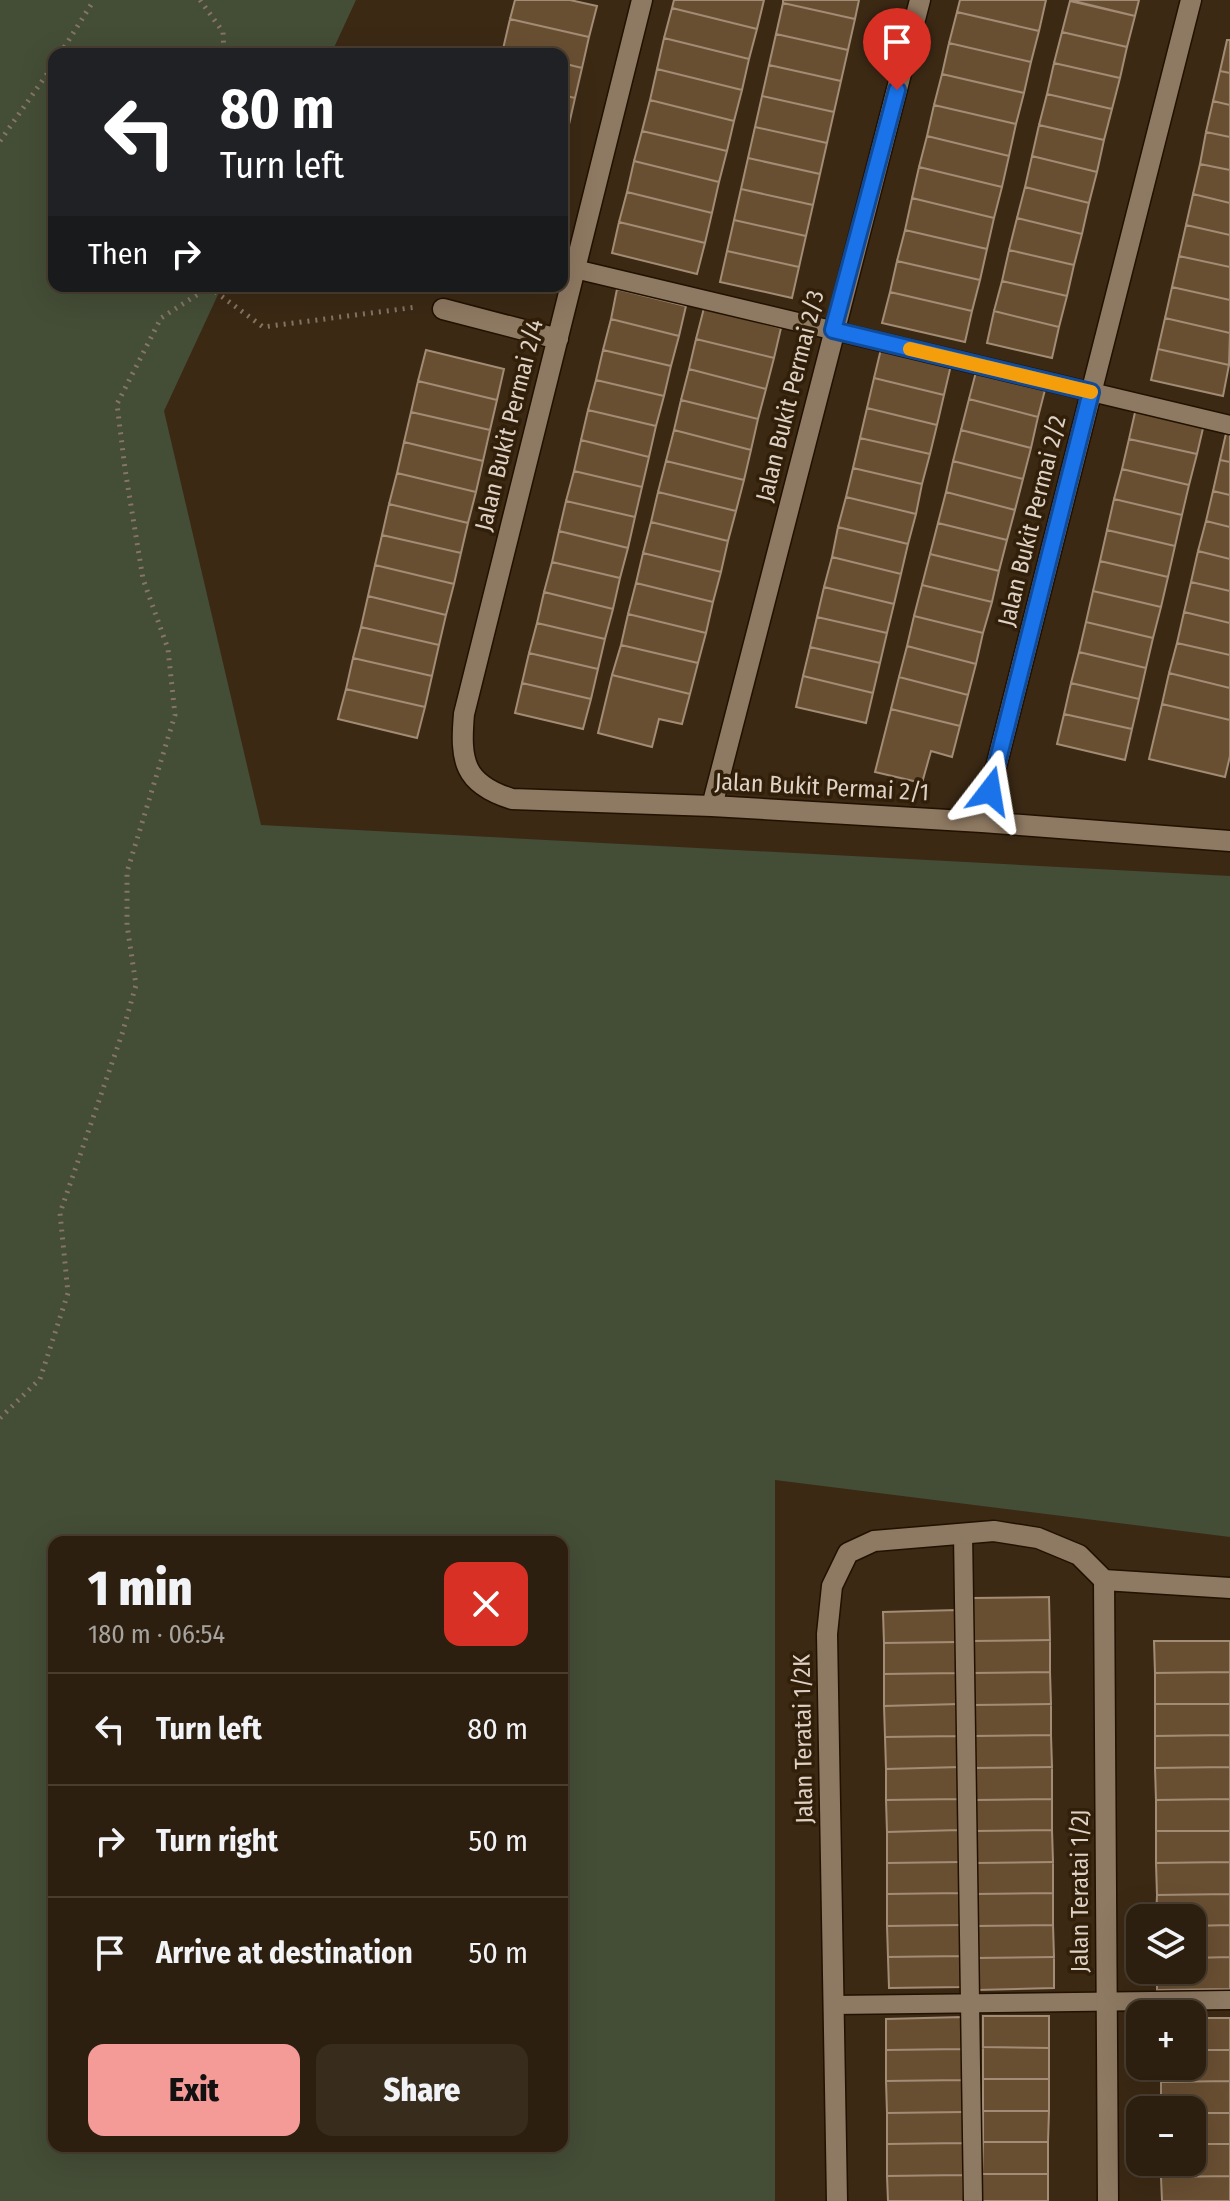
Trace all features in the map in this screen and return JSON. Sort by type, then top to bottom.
[{"type":"street","name":"Jalan Bukit Permai 2/4","points":[[469,770],[461,745],[464,714],[642,0]]},
{"type":"street","name":"Jalan Bukit Permai 2/3","points":[[712,806],[920,0]]},
{"type":"street","name":"Jalan Bukit Permai 2/2","points":[[982,822],[1191,0]]},
{"type":"street","points":[[443,309],[558,339]]},
{"type":"street","name":"Jalan Bukit Permai 2/1","points":[[469,770],[480,785],[512,799],[712,806],[1230,841]]},
{"type":"street","name":"Jalan Teratai 1/2K","points":[[837,2201],[827,1634],[832,1586],[848,1553],[874,1541],[994,1531],[1038,1538],[1079,1555],[1104,1580]]},
{"type":"street","points":[[1104,1580],[1230,1588]]},
{"type":"street","name":"Jalan Teratai 1/2J","points":[[1104,1580],[1108,2201]]},
{"type":"lane","points":[[575,269],[1230,425]]},
{"type":"lane","points":[[963,1533],[973,2201]]},
{"type":"lane","points":[[834,2005],[1230,2000]]},
{"type":"path","points":[[64,48],[94,0]]},
{"type":"path","points":[[200,0],[223,32],[224,48]]},
{"type":"path","points":[[0,141],[48,73]]},
{"type":"path","points":[[0,1418],[40,1379],[68,1293],[60,1213],[136,985],[127,925],[127,872],[175,715],[168,649],[143,579],[117,404],[161,318],[200,292]]},
{"type":"path","points":[[217,292],[263,327],[408,308],[443,309]]},
{"type":"green space","points":[[0,0],[356,0],[334,48],[48,48],[48,292],[219,292],[164,411],[261,825],[1230,876],[1230,1537],[775,1480],[775,2201],[0,2201]]},
{"type":"building","points":[[515,0],[570,0],[597,6],[589,37],[510,19]]},
{"type":"building","points":[[674,0],[764,0],[757,29],[672,8]]},
{"type":"building","points":[[783,0],[859,0],[855,19],[783,3]]},
{"type":"building","points":[[960,0],[1046,0],[1039,31],[957,12]]},
{"type":"building","points":[[1070,0],[1139,0],[1135,16]]},
{"type":"building","points":[[1070,1],[1135,16],[1127,47],[1062,32]]},
{"type":"building","points":[[783,3],[855,19],[848,50],[776,34]]},
{"type":"building","points":[[672,8],[757,29],[749,59],[664,38]]},
{"type":"building","points":[[957,12],[1039,31],[1031,62],[949,43]]},
{"type":"building","points":[[510,19],[589,37],[582,68],[568,64],[568,48],[503,48]]},
{"type":"building","points":[[1062,32],[1127,47],[1120,78],[1054,63]]},
{"type":"building","points":[[776,34],[848,50],[841,81],[769,65]]},
{"type":"building","points":[[664,38],[749,59],[742,90],[657,69]]},
{"type":"building","points":[[1227,40],[1230,40],[1230,73],[1220,71]]},
{"type":"building","points":[[949,43],[1031,62],[1024,93],[942,74]]},
{"type":"building","points":[[1054,63],[1120,78],[1112,109],[1047,94]]},
{"type":"building","points":[[568,64],[582,68],[575,98],[568,96]]},
{"type":"building","points":[[769,65],[841,81],[834,112],[762,96]]},
{"type":"building","points":[[657,69],[742,90],[734,121],[650,100]]},
{"type":"building","points":[[1220,71],[1230,73],[1230,105],[1213,101]]},
{"type":"building","points":[[942,74],[1024,93],[1016,124],[934,105]]},
{"type":"building","points":[[1047,94],[1112,109],[1104,140],[1039,125]]},
{"type":"building","points":[[568,96],[575,98],[568,129]]},
{"type":"building","points":[[762,96],[834,112],[827,143],[755,127]]},
{"type":"building","points":[[650,100],[734,121],[727,151],[642,131]]},
{"type":"building","points":[[1213,101],[1230,105],[1230,137],[1206,132]]},
{"type":"building","points":[[934,105],[1016,124],[1009,156],[927,136]]},
{"type":"building","points":[[1039,125],[1104,140],[1097,172],[1032,156]]},
{"type":"building","points":[[755,127],[827,143],[820,174],[748,158]]},
{"type":"building","points":[[642,131],[727,151],[719,182],[634,161]]},
{"type":"building","points":[[1206,132],[1230,137],[1230,170],[1200,164]]},
{"type":"building","points":[[927,136],[1009,156],[1002,187],[919,167]]},
{"type":"building","points":[[1032,156],[1097,172],[1089,203],[1025,187]]},
{"type":"building","points":[[748,158],[820,174],[813,205],[741,189]]},
{"type":"building","points":[[634,161],[719,182],[712,213],[627,192]]},
{"type":"building","points":[[1200,164],[1230,170],[1230,203],[1193,194]]},
{"type":"building","points":[[919,167],[1002,187],[994,218],[912,198]]},
{"type":"building","points":[[1025,187],[1089,203],[1082,234],[1017,218]]},
{"type":"building","points":[[741,189],[813,205],[806,236],[734,220]]},
{"type":"building","points":[[627,192],[712,213],[705,243],[619,222]]},
{"type":"building","points":[[1193,194],[1230,203],[1230,235],[1186,225]]},
{"type":"building","points":[[912,198],[994,218],[987,249],[905,230]]},
{"type":"building","points":[[1017,218],[1082,234],[1074,265],[1009,250]]},
{"type":"building","points":[[734,220],[806,236],[799,267],[727,251]]},
{"type":"building","points":[[619,222],[705,243],[697,274],[612,253]]},
{"type":"building","points":[[1186,225],[1230,235],[1230,267],[1179,256]]},
{"type":"building","points":[[905,230],[987,249],[980,280],[897,261]]},
{"type":"building","points":[[1009,250],[1074,265],[1067,296],[1002,281]]},
{"type":"building","points":[[727,251],[799,267],[792,298],[720,282]]},
{"type":"building","points":[[1179,256],[1230,267],[1230,300],[1172,287]]},
{"type":"building","points":[[897,261],[980,280],[972,311],[890,292]]},
{"type":"building","points":[[1002,281],[1067,296],[1059,327],[994,311]]},
{"type":"building","points":[[1172,287],[1230,300],[1230,333],[1165,318]]},
{"type":"building","points":[[617,289],[686,306],[679,336],[611,319]]},
{"type":"building","points":[[890,292],[972,311],[965,342],[882,323]]},
{"type":"building","points":[[704,308],[781,328],[774,358],[696,339]]},
{"type":"building","points":[[994,311],[1059,327],[1052,358],[987,343]]},
{"type":"building","points":[[1165,318],[1230,333],[1229,365],[1158,349]]},
{"type":"building","points":[[611,319],[679,336],[671,366],[603,350]]},
{"type":"building","points":[[696,339],[774,358],[766,389],[689,369]]},
{"type":"building","points":[[881,349],[951,365],[944,395],[874,378]]},
{"type":"building","points":[[1158,349],[1229,365],[1223,396],[1151,380]]},
{"type":"building","points":[[426,350],[504,369],[497,400],[418,381]]},
{"type":"building","points":[[603,350],[671,366],[664,396],[596,380]]},
{"type":"building","points":[[977,368],[1046,386],[1038,417],[969,399]]},
{"type":"building","points":[[689,369],[766,389],[758,419],[681,400]]},
{"type":"building","points":[[874,378],[944,395],[937,425],[867,408]]},
{"type":"building","points":[[596,380],[664,396],[656,426],[588,410]]},
{"type":"building","points":[[418,381],[497,400],[490,430],[411,412]]},
{"type":"building","points":[[969,399],[1038,417],[1031,448],[961,430]]},
{"type":"building","points":[[681,400],[758,419],[751,450],[674,430]]},
{"type":"building","points":[[867,408],[937,425],[930,454],[860,438]]},
{"type":"building","points":[[1136,408],[1204,424],[1197,454],[1129,439]]},
{"type":"building","points":[[588,410],[656,426],[649,457],[581,440]]},
{"type":"building","points":[[411,412],[490,430],[483,461],[404,442]]},
{"type":"building","points":[[1227,429],[1230,430],[1230,462],[1220,460]]},
{"type":"building","points":[[674,430],[751,450],[744,480],[666,461]]},
{"type":"building","points":[[961,430],[1031,448],[1023,479],[953,461]]},
{"type":"building","points":[[860,438],[930,454],[922,484],[853,468]]},
{"type":"building","points":[[1129,439],[1197,454],[1189,485],[1122,469]]},
{"type":"building","points":[[581,440],[649,457],[642,487],[574,471]]},
{"type":"building","points":[[404,442],[483,461],[476,492],[397,473]]},
{"type":"building","points":[[1220,460],[1230,462],[1230,495],[1213,491]]},
{"type":"building","points":[[666,461],[744,480],[736,511],[658,492]]},
{"type":"building","points":[[953,461],[1023,479],[1015,510],[946,492]]},
{"type":"building","points":[[853,468],[922,484],[916,514],[846,497]]},
{"type":"building","points":[[1122,469],[1189,485],[1182,515],[1114,499]]},
{"type":"building","points":[[574,471],[642,487],[635,517],[566,501]]},
{"type":"building","points":[[397,473],[476,492],[468,523],[389,504]]},
{"type":"building","points":[[1213,491],[1230,495],[1230,527],[1206,521]]},
{"type":"building","points":[[658,492],[736,511],[728,541],[651,522]]},
{"type":"building","points":[[946,492],[1015,510],[1007,540],[938,523]]},
{"type":"building","points":[[846,497],[916,514],[908,544],[838,527]]},
{"type":"building","points":[[1114,499],[1182,515],[1175,546],[1107,530]]},
{"type":"building","points":[[566,501],[635,517],[628,548],[559,531]]},
{"type":"building","points":[[389,504],[468,523],[461,553],[382,535]]},
{"type":"building","points":[[1206,521],[1230,527],[1230,559],[1198,551]]},
{"type":"building","points":[[651,522],[728,541],[721,572],[643,553]]},
{"type":"building","points":[[938,523],[1007,540],[999,571],[930,554]]},
{"type":"building","points":[[838,527],[908,544],[901,574],[832,557]]},
{"type":"building","points":[[1107,530],[1175,546],[1168,577],[1100,561]]},
{"type":"building","points":[[559,531],[628,548],[620,578],[552,562]]},
{"type":"building","points":[[382,535],[461,553],[454,584],[375,565]]},
{"type":"building","points":[[1198,551],[1230,559],[1230,591],[1191,582]]},
{"type":"building","points":[[643,553],[721,572],[713,602],[636,583]]},
{"type":"building","points":[[930,554],[999,571],[992,602],[922,585]]},
{"type":"building","points":[[832,557],[901,574],[894,604],[824,587]]},
{"type":"building","points":[[1100,561],[1168,577],[1161,607],[1093,591]]},
{"type":"building","points":[[552,562],[620,578],[613,609],[544,592]]},
{"type":"building","points":[[375,565],[454,584],[446,615],[368,596]]},
{"type":"building","points":[[1191,582],[1230,591],[1230,623],[1184,612]]},
{"type":"building","points":[[636,583],[713,602],[706,633],[628,614]]},
{"type":"building","points":[[922,585],[992,602],[983,633],[914,616]]},
{"type":"building","points":[[824,587],[894,604],[887,633],[817,617]]},
{"type":"building","points":[[1093,591],[1161,607],[1153,638],[1086,622]]},
{"type":"building","points":[[544,592],[613,609],[605,639],[537,623]]},
{"type":"building","points":[[368,596],[446,615],[439,645],[361,627]]},
{"type":"building","points":[[1184,612],[1230,623],[1230,655],[1177,643]]},
{"type":"building","points":[[628,614],[706,633],[698,663],[621,645]]},
{"type":"building","points":[[914,616],[983,633],[976,664],[907,646]]},
{"type":"building","points":[[817,617],[887,633],[880,663],[810,647]]},
{"type":"building","points":[[1086,622],[1153,638],[1146,668],[1079,652]]},
{"type":"building","points":[[537,623],[605,639],[598,669],[529,653]]},
{"type":"building","points":[[361,627],[439,645],[432,676],[353,658]]},
{"type":"building","points":[[1177,643],[1230,655],[1230,688],[1169,673]]},
{"type":"building","points":[[621,645],[698,663],[690,694],[612,675]]},
{"type":"building","points":[[907,646],[976,664],[968,695],[899,677]]},
{"type":"building","points":[[810,647],[880,663],[873,693],[803,676]]},
{"type":"building","points":[[1079,652],[1146,668],[1139,699],[1071,683]]},
{"type":"building","points":[[529,653],[598,669],[591,699],[522,683]]},
{"type":"building","points":[[353,658],[432,676],[425,707],[346,689]]},
{"type":"building","points":[[1169,673],[1230,688],[1230,720],[1162,704]]},
{"type":"building","points":[[612,675],[690,694],[682,724],[659,719],[652,747],[598,733]]},
{"type":"building","points":[[803,676],[873,693],[866,723],[796,707]]},
{"type":"building","points":[[899,677],[968,695],[960,726],[891,709]]},
{"type":"building","points":[[522,683],[591,699],[583,729],[515,713]]},
{"type":"building","points":[[1071,683],[1139,699],[1132,729],[1064,714]]},
{"type":"building","points":[[346,689],[425,707],[417,738],[338,719]]},
{"type":"building","points":[[1162,704],[1230,720],[1230,756],[1225,777],[1149,759]]},
{"type":"building","points":[[891,709],[960,726],[952,757],[931,751],[922,783],[875,772]]},
{"type":"building","points":[[1064,714],[1132,729],[1125,760],[1057,744]]},
{"type":"building","points":[[1049,1597],[1050,1640],[973,1641],[973,1598]]},
{"type":"building","points":[[957,1610],[958,1642],[884,1643],[883,1612]]},
{"type":"building","points":[[1050,1640],[1050,1672],[974,1673],[973,1641]]},
{"type":"building","points":[[1154,1641],[1230,1641],[1230,1672],[1155,1673]]},
{"type":"building","points":[[958,1642],[958,1673],[884,1674],[884,1643]]},
{"type":"building","points":[[1050,1672],[1051,1704],[974,1705],[974,1673]]},
{"type":"building","points":[[1230,1672],[1230,1704],[1155,1704],[1155,1673]]},
{"type":"building","points":[[958,1673],[959,1704],[884,1706],[884,1674]]},
{"type":"building","points":[[959,1704],[959,1736],[885,1737],[884,1706]]},
{"type":"building","points":[[1051,1704],[1051,1735],[974,1736],[974,1705]]},
{"type":"building","points":[[1155,1704],[1230,1704],[1230,1735],[1155,1736]]},
{"type":"building","points":[[1051,1735],[1052,1767],[974,1768],[974,1736]]},
{"type":"building","points":[[1230,1735],[1230,1767],[1155,1768],[1155,1736]]},
{"type":"building","points":[[959,1736],[960,1767],[886,1769],[885,1737]]},
{"type":"building","points":[[960,1767],[960,1799],[886,1800],[886,1769]]},
{"type":"building","points":[[1052,1767],[1052,1799],[975,1800],[974,1768]]},
{"type":"building","points":[[1230,1767],[1230,1799],[1156,1800],[1155,1768]]},
{"type":"building","points":[[960,1799],[960,1830],[887,1832],[886,1800]]},
{"type":"building","points":[[1052,1799],[1052,1830],[975,1831],[975,1800]]},
{"type":"building","points":[[1230,1799],[1230,1831],[1156,1831],[1156,1800]]},
{"type":"building","points":[[960,1830],[961,1862],[887,1863],[887,1832]]},
{"type":"building","points":[[1052,1830],[1053,1862],[976,1863],[975,1831]]},
{"type":"building","points":[[1156,1831],[1230,1831],[1230,1862],[1156,1863]]},
{"type":"building","points":[[961,1862],[961,1893],[887,1894],[887,1863]]},
{"type":"building","points":[[1053,1862],[1053,1893],[976,1894],[976,1863]]},
{"type":"building","points":[[1230,1862],[1230,1894],[1157,1895],[1156,1863]]},
{"type":"building","points":[[961,1893],[962,1925],[887,1926],[887,1894]]},
{"type":"building","points":[[1053,1893],[1053,1925],[976,1926],[976,1894]]},
{"type":"building","points":[[1230,1894],[1230,1925],[1206,1926],[1206,1904],[1157,1904],[1157,1895]]},
{"type":"building","points":[[962,1925],[962,1956],[888,1957],[887,1926]]},
{"type":"building","points":[[1053,1925],[1054,1957],[976,1958],[976,1926]]},
{"type":"building","points":[[1230,1925],[1230,1957],[1206,1958],[1206,1926]]},
{"type":"building","points":[[962,1956],[963,1987],[889,1988],[888,1957]]},
{"type":"building","points":[[1054,1957],[1054,1988],[977,1990],[976,1958]]},
{"type":"building","points":[[1230,1957],[1230,1989],[1157,1990],[1157,1984],[1206,1984],[1206,1958]]},
{"type":"building","points":[[983,2016],[1049,2016],[1049,2048],[983,2047]]},
{"type":"building","points":[[962,2017],[962,2049],[886,2050],[886,2019]]},
{"type":"building","points":[[1206,2018],[1230,2018],[1230,2050],[1206,2050]]},
{"type":"building","points":[[983,2047],[1049,2048],[1049,2079],[983,2079]]},
{"type":"building","points":[[962,2049],[962,2080],[886,2081],[886,2050]]},
{"type":"building","points":[[1206,2050],[1230,2050],[1230,2081],[1161,2082],[1206,2080]]},
{"type":"building","points":[[983,2079],[1049,2079],[1049,2111],[983,2111]]},
{"type":"building","points":[[962,2080],[963,2112],[887,2113],[886,2081]]},
{"type":"building","points":[[1230,2081],[1230,2113],[1206,2113],[1206,2096],[1161,2096],[1161,2082]]},
{"type":"building","points":[[983,2111],[1049,2111],[1048,2142],[983,2142]]},
{"type":"building","points":[[963,2112],[963,2143],[887,2144],[887,2113]]},
{"type":"building","points":[[1206,2113],[1230,2113],[1230,2144],[1206,2144]]},
{"type":"building","points":[[983,2142],[1048,2142],[1048,2174],[982,2174]]},
{"type":"building","points":[[963,2143],[963,2175],[887,2176],[887,2144]]},
{"type":"building","points":[[1206,2144],[1230,2144],[1230,2176],[1161,2177],[1206,2176]]},
{"type":"building","points":[[982,2174],[1048,2174],[1048,2201],[982,2201]]},
{"type":"building","points":[[963,2175],[964,2201],[888,2201],[887,2176]]},
{"type":"building","points":[[1230,2176],[1230,2201],[1162,2201],[1161,2177]]},
{"type":"slow traffic","points":[[910,349],[1091,392]]},
{"type":"route","points":[[897,90],[833,330],[1091,392],[990,791]]}]
